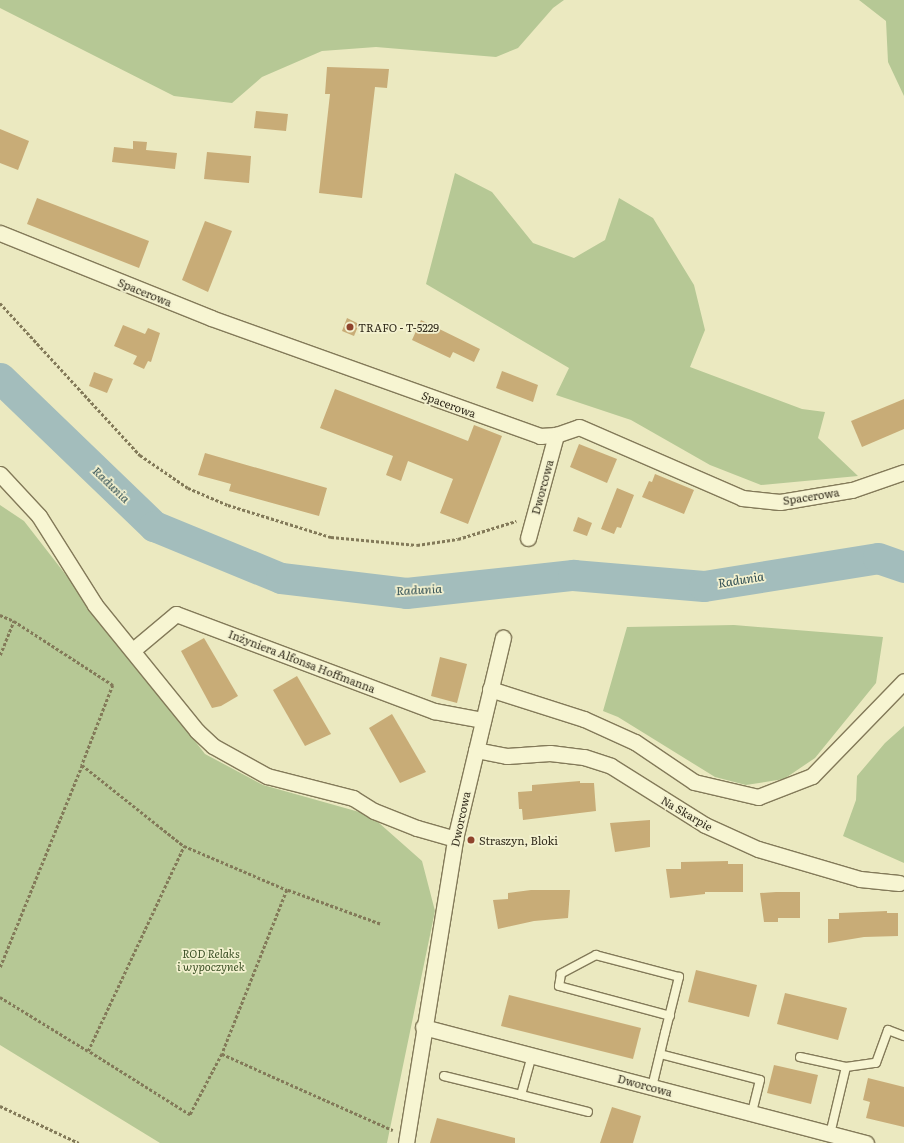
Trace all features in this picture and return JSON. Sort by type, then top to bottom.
[{"type":"street","name":"Spacerowa","points":[[0,233],[290,348],[540,436],[556,435],[579,428],[742,498],[772,501],[852,490],[904,472]]},
{"type":"street","name":"Dworcowa","points":[[528,538],[556,435]]},
{"type":"street","points":[[0,474],[39,516],[96,605],[197,730],[213,746],[240,763],[267,776],[353,798],[374,810],[417,828],[455,839]]},
{"type":"street","name":"Inżyniera Alfonsa Hoffmanna","points":[[132,650],[176,614],[434,712],[482,720]]},
{"type":"street","name":"Dworcowa","points":[[406,1140],[423,1027],[455,839],[482,720],[504,638]]},
{"type":"street","points":[[490,689],[584,719],[635,742],[694,782],[758,797],[812,776],[904,681]]},
{"type":"street","name":"Na Skarpie","points":[[476,750],[507,756],[550,753],[584,757],[611,766],[705,825],[758,849],[852,877],[899,883]]},
{"type":"street","name":"Dworcowa","points":[[423,1027],[866,1143]]},
{"type":"lane","points":[[652,1087],[670,1016],[679,977],[596,955],[561,974],[559,986],[670,1016]]},
{"type":"lane","points":[[800,1057],[846,1067],[876,1063],[888,1030],[904,1036]]},
{"type":"lane","points":[[660,1054],[760,1080],[752,1113]]},
{"type":"lane","points":[[521,1095],[532,1055]]},
{"type":"lane","points":[[830,1134],[846,1067]]},
{"type":"lane","points":[[444,1076],[588,1112]]},
{"type":"path","points":[[0,303],[140,455],[188,488],[228,505],[331,537],[417,545],[458,539],[534,516]]},
{"type":"path","points":[[0,615],[14,621],[113,685],[0,967]]},
{"type":"path","points":[[0,655],[14,621]]},
{"type":"path","points":[[82,765],[184,846],[287,890],[380,924]]},
{"type":"path","points":[[88,1051],[184,846]]},
{"type":"path","points":[[0,998],[190,1115],[222,1054],[287,890]]},
{"type":"path","points":[[222,1054],[406,1140]]},
{"type":"path","points":[[0,1106],[79,1143]]},
{"type":"green space","points":[[0,0],[564,0],[553,8],[518,48],[496,57],[376,47],[322,51],[262,77],[232,103],[174,96],[0,8]]},
{"type":"green space","points":[[859,0],[904,0],[904,96],[888,62],[886,21]]},
{"type":"green space","points":[[455,173],[492,192],[533,243],[574,258],[605,240],[619,198],[653,218],[694,285],[705,330],[690,367],[802,409],[825,412],[818,438],[858,476],[761,485],[710,465],[631,420],[556,395],[569,368],[426,284]]},
{"type":"green space","name":"ROD Relaks i wypoczynek","points":[[0,505],[24,521],[205,754],[263,785],[370,815],[422,861],[435,911],[387,1143],[160,1143],[0,1045]]},
{"type":"green space","points":[[734,625],[883,637],[876,683],[815,758],[784,779],[746,785],[715,777],[618,717],[603,711],[627,627]]},
{"type":"green space","points":[[904,726],[904,863],[843,836],[856,800],[857,776],[885,743]]},
{"type":"building","points":[[327,67],[389,69],[387,88],[375,87],[362,198],[319,193],[330,94],[325,94]]},
{"type":"building","points":[[256,111],[288,114],[286,131],[254,128]]},
{"type":"building","points":[[0,129],[29,141],[18,170],[0,163]]},
{"type":"building","points":[[133,141],[147,142],[146,150],[177,153],[175,169],[112,162],[114,147],[133,149]]},
{"type":"building","points":[[207,152],[251,156],[249,183],[204,179]]},
{"type":"building","points":[[37,198],[149,241],[139,268],[27,224]]},
{"type":"building","points":[[205,221],[232,231],[208,292],[182,280]]},
{"type":"building","name":"TRAFO - T-5229","points":[[347,318],[359,324],[354,336],[342,331]]},
{"type":"building","points":[[421,320],[480,349],[474,362],[453,352],[450,358],[412,340]]},
{"type":"building","points":[[123,325],[145,334],[148,328],[160,333],[151,362],[148,361],[144,369],[133,364],[137,356],[114,346]]},
{"type":"building","points":[[502,371],[538,385],[533,402],[496,388]]},
{"type":"building","points":[[94,372],[113,379],[107,393],[89,386]]},
{"type":"building","points":[[335,389],[468,441],[474,425],[502,436],[468,524],[440,513],[453,479],[408,461],[401,481],[386,475],[393,456],[320,428]]},
{"type":"building","points":[[904,399],[904,429],[862,447],[851,421]]},
{"type":"building","points":[[579,444],[617,459],[607,483],[570,467]]},
{"type":"building","points":[[205,453],[327,488],[319,516],[229,491],[231,484],[198,475]]},
{"type":"building","points":[[655,474],[694,490],[684,514],[642,497],[649,481],[652,482]]},
{"type":"building","points":[[617,488],[634,495],[621,528],[617,527],[614,534],[601,529]]},
{"type":"building","points":[[578,517],[592,523],[587,536],[573,531]]},
{"type":"building","points":[[204,638],[238,696],[221,706],[212,708],[181,651]]},
{"type":"building","points":[[440,657],[467,664],[457,703],[431,696]]},
{"type":"building","points":[[297,676],[331,734],[305,746],[273,690]]},
{"type":"building","points":[[392,714],[426,772],[400,783],[369,728]]},
{"type":"building","points":[[580,781],[580,783],[594,783],[596,811],[523,820],[522,809],[519,809],[518,792],[532,791],[532,785]]},
{"type":"building","points":[[650,820],[650,847],[615,852],[610,823]]},
{"type":"building","points":[[728,861],[728,864],[743,864],[743,892],[705,892],[705,894],[670,898],[666,869],[681,869],[681,862]]},
{"type":"building","points":[[531,890],[570,890],[568,918],[534,921],[498,929],[493,900],[508,899],[508,893]]},
{"type":"building","points":[[800,892],[800,918],[778,918],[778,922],[764,922],[760,893]]},
{"type":"building","points":[[887,911],[887,913],[898,913],[898,936],[864,937],[828,943],[828,919],[839,919],[839,913]]},
{"type":"building","points":[[696,970],[757,985],[749,1017],[688,1002]]},
{"type":"building","points":[[785,993],[847,1008],[838,1040],[777,1024]]},
{"type":"building","points":[[509,995],[641,1028],[633,1059],[501,1026]]},
{"type":"building","points":[[774,1065],[818,1075],[811,1104],[767,1093]]},
{"type":"building","points":[[868,1078],[904,1087],[904,1127],[866,1118],[870,1102],[863,1100]]},
{"type":"building","points":[[612,1107],[641,1116],[633,1143],[600,1143]]},
{"type":"building","points":[[437,1118],[515,1138],[515,1143],[430,1143]]},
{"type":"waterway","name":"Radunia","points":[[0,378],[154,526],[281,578],[406,593],[573,575],[704,586],[878,558],[904,567]]},
{"type":"place","name":"TRAFO - T-5229","points":[[350,327]]},
{"type":"place","name":"Straszyn, Bloki","points":[[471,840]]}]
